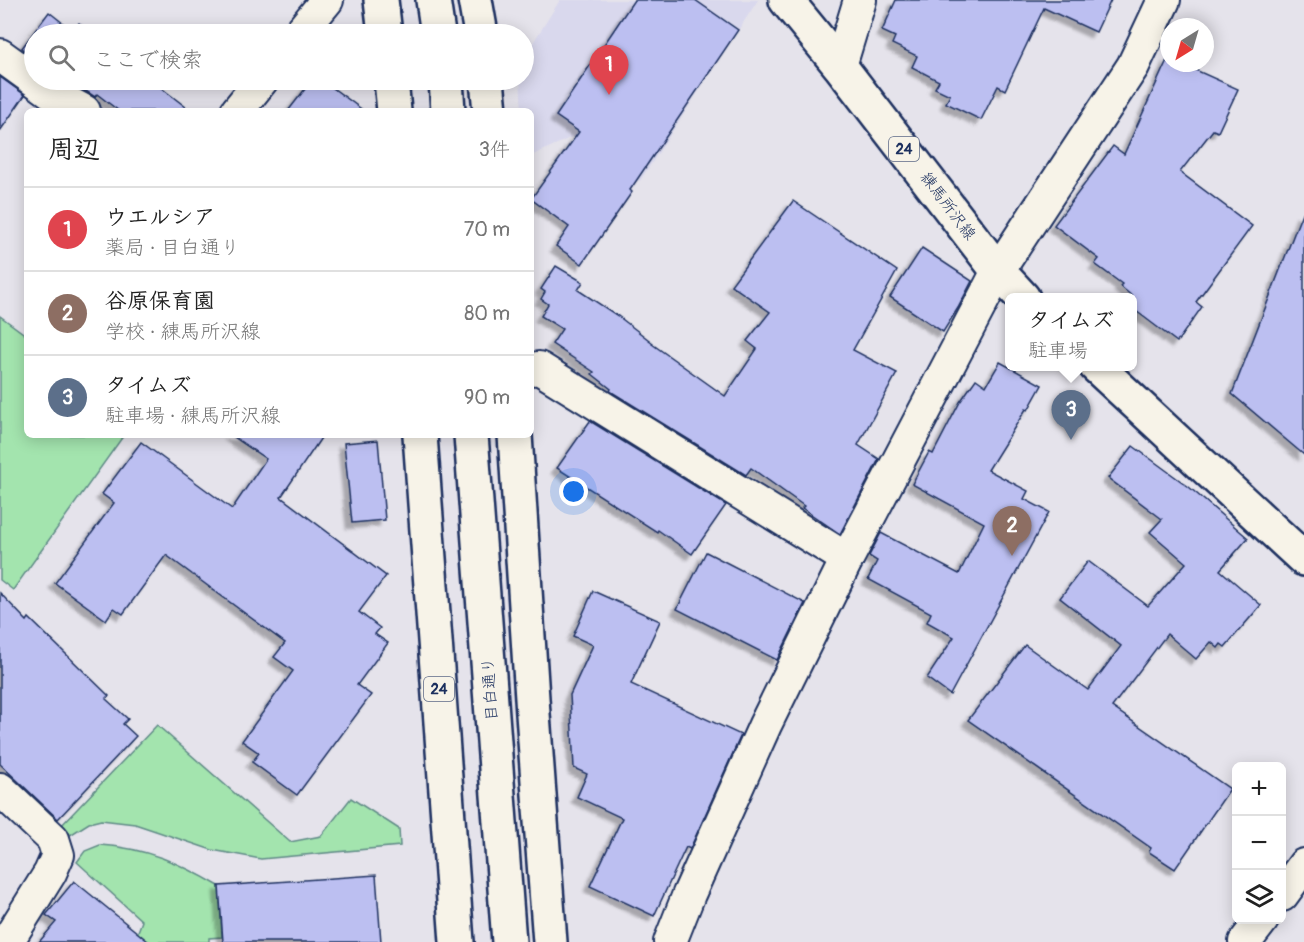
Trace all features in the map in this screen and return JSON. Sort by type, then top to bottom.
[{"type":"main road","points":[[381,0],[384,24]]},
{"type":"main road","points":[[433,0],[437,24]]},
{"type":"main road","points":[[475,0],[479,24]]},
{"type":"main road","name":"練馬所沢線","points":[[786,0],[840,66],[998,271],[1019,293]]},
{"type":"main road","points":[[392,90],[394,108]]},
{"type":"main road","points":[[447,90],[448,108]]},
{"type":"main road","points":[[489,90],[490,108]]},
{"type":"main road","points":[[1101,371],[1304,559]]},
{"type":"main road","name":"24","points":[[420,438],[458,942]]},
{"type":"main road","name":"目白通り","points":[[471,438],[509,942]]},
{"type":"main road","points":[[516,438],[550,942]]},
{"type":"street","points":[[307,24],[327,0]]},
{"type":"street","points":[[840,66],[860,0]]},
{"type":"street","points":[[670,942],[689,894],[765,725],[847,559],[998,271],[1133,66],[1164,0]]},
{"type":"street","points":[[0,56],[24,73]]},
{"type":"street","points":[[48,90],[78,108]]},
{"type":"street","points":[[239,108],[254,90]]},
{"type":"street","points":[[534,369],[539,368],[847,559]]},
{"type":"street","points":[[0,789],[53,839],[58,855],[50,873],[7,942]]},
{"type":"street","points":[[1286,889],[1304,866]]},
{"type":"street","points":[[1245,942],[1260,924]]},
{"type":"shaded area","points":[[560,0],[758,0],[640,181],[572,137],[534,155],[534,108],[522,108],[521,90],[534,90],[534,41]]},
{"type":"green space","points":[[0,316],[24,334],[24,438],[122,438],[13,590],[0,580]]},
{"type":"green space","points":[[157,725],[290,842],[321,836],[351,798],[399,829],[400,846],[261,859],[212,850],[135,824],[101,820],[89,823],[67,837],[59,828]]},
{"type":"green space","points":[[100,845],[148,853],[190,870],[219,886],[222,937],[209,938],[209,942],[134,942],[142,921],[77,862],[85,851]]},
{"type":"building","points":[[634,0],[695,0],[738,30],[582,264],[556,246],[569,227],[534,201],[534,195],[579,132],[556,116]]},
{"type":"building","points":[[896,0],[1111,0],[1096,32],[1044,8],[1005,90],[998,86],[981,120],[946,103],[950,95],[935,88],[939,81],[912,67],[917,56],[892,44],[895,37],[882,31]]},
{"type":"building","points":[[49,12],[64,24],[40,24]]},
{"type":"building","points":[[1162,72],[1200,72],[1238,89],[1218,132],[1213,130],[1180,172],[1252,226],[1196,302],[1202,307],[1177,342],[1137,312],[1137,293],[1128,293],[1120,286],[1122,284],[1095,264],[1099,259],[1054,225],[1113,146],[1124,154]]},
{"type":"building","points":[[0,77],[25,95],[0,131]]},
{"type":"building","points":[[84,90],[164,90],[187,108],[115,108],[97,94],[95,97]]},
{"type":"building","points":[[304,90],[336,90],[360,108],[290,108]]},
{"type":"building","points":[[793,201],[897,271],[853,350],[897,373],[858,445],[879,459],[840,534],[751,468],[746,475],[610,391],[611,389],[592,374],[594,372],[552,344],[562,329],[541,316],[548,304],[541,299],[545,292],[541,289],[556,266],[583,282],[578,290],[618,316],[652,344],[725,396],[757,349],[747,341],[770,312],[731,285]]},
{"type":"building","points":[[1302,213],[1304,213],[1304,455],[1232,394]]},
{"type":"building","points":[[922,248],[972,281],[943,332],[890,297]]},
{"type":"building","points":[[1000,362],[1005,365],[1005,371],[1016,371],[1042,385],[988,470],[1028,491],[1024,499],[1049,512],[950,695],[927,678],[954,637],[927,622],[931,613],[868,579],[877,561],[869,556],[881,533],[959,574],[984,523],[912,484],[929,452],[933,454],[960,402],[976,379],[986,386]]},
{"type":"building","points":[[590,421],[726,505],[692,554],[658,530],[657,532],[557,468]]},
{"type":"building","points":[[235,438],[321,438],[281,497],[386,576],[359,612],[380,628],[375,634],[388,643],[357,685],[371,695],[297,795],[252,762],[259,753],[242,741],[293,671],[274,657],[285,643],[166,555],[123,614],[114,608],[106,620],[55,583],[114,503],[102,494],[141,442],[232,509],[266,459]]},
{"type":"building","points":[[378,440],[385,520],[352,523],[344,443]]},
{"type":"building","points":[[1133,446],[1189,487],[1248,538],[1220,570],[1261,605],[1225,647],[1221,644],[1218,648],[1211,642],[1196,659],[1167,634],[1112,707],[1230,789],[1175,869],[1149,852],[1151,848],[968,720],[1025,645],[1088,690],[1121,646],[1060,598],[1088,561],[1148,606],[1186,563],[1150,532],[1162,519],[1108,478]]},
{"type":"building","points":[[706,552],[805,603],[777,660],[677,609]]},
{"type":"building","points":[[593,591],[660,621],[631,684],[741,735],[690,849],[686,847],[654,916],[590,886],[622,818],[577,797],[587,774],[574,768],[570,695],[593,645],[573,636]]},
{"type":"building","points":[[0,593],[27,621],[29,618],[109,696],[106,699],[128,719],[123,724],[136,736],[58,819],[0,764]]},
{"type":"building","points":[[376,875],[381,942],[223,942],[219,886]]},
{"type":"building","points":[[74,881],[149,942],[39,942],[56,922],[46,915]]},
{"type":"place","name":"ウエルシア","points":[[609,95]]},
{"type":"place","name":"タイムズ","points":[[1071,440]]},
{"type":"place","name":"谷原保育園","points":[[1012,556]]}]
